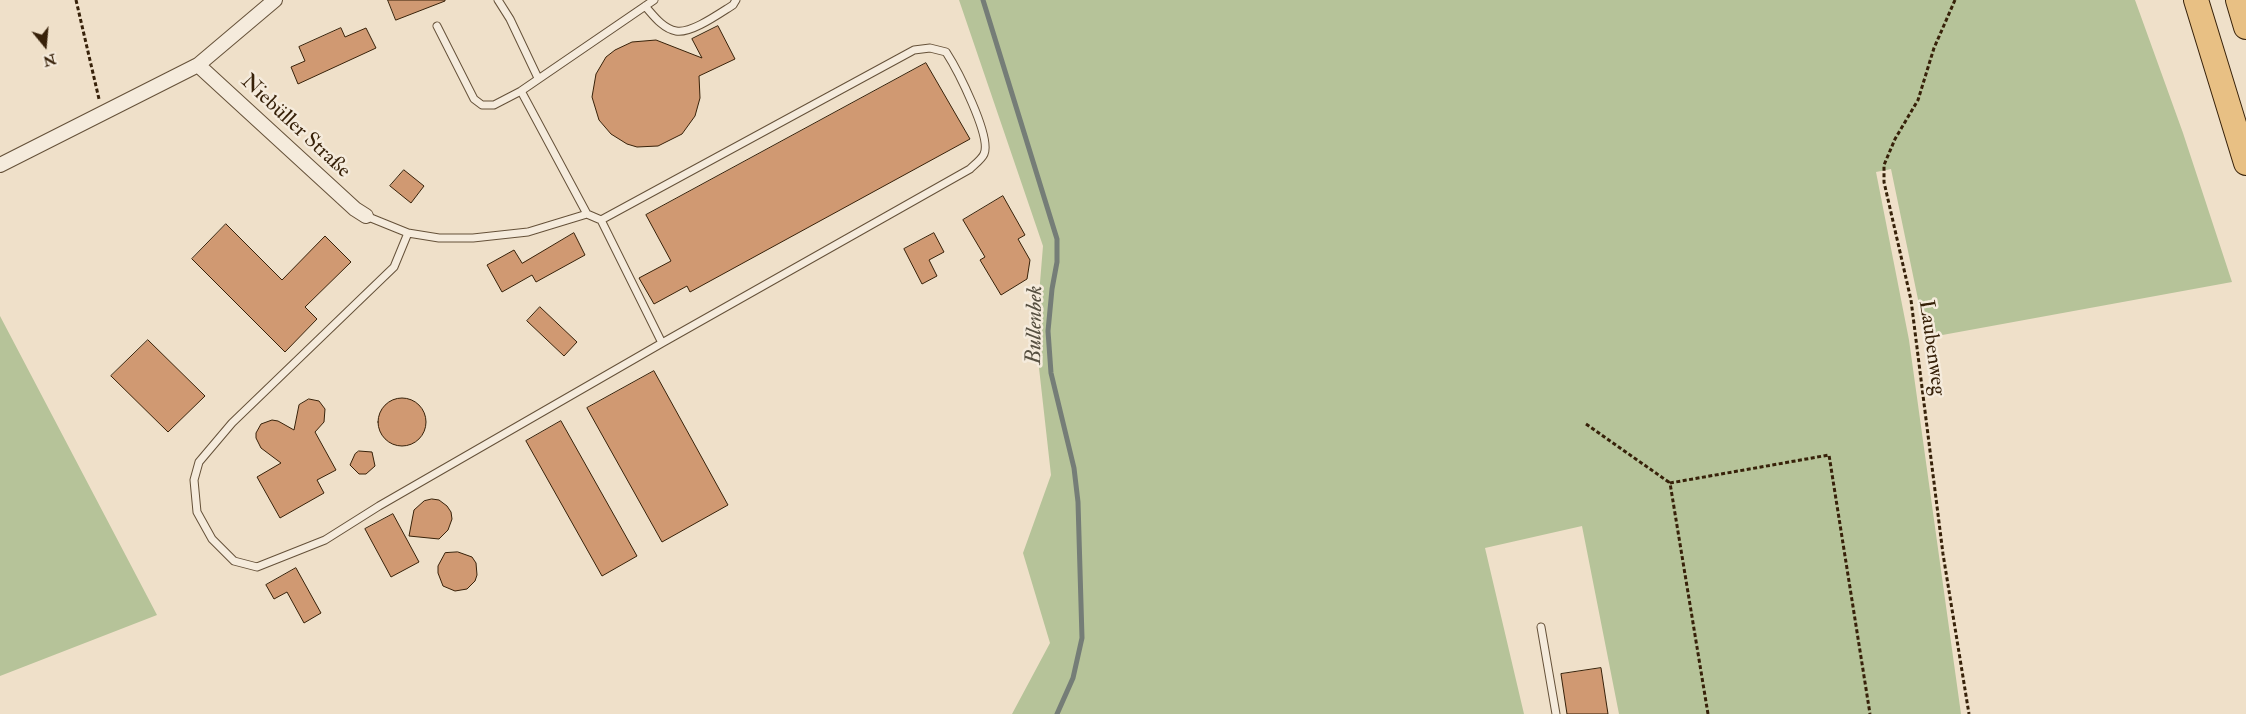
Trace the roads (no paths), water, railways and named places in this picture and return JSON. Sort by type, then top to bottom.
[{"type":"highway","points":[[2196,0],[2246,164]]},
{"type":"highway","points":[[2238,0],[2246,27]]},
{"type":"street","points":[[0,165],[198,65],[274,0]]},
{"type":"street","name":"Niebüller Straße","points":[[198,65],[355,210],[366,216]]},
{"type":"lane","points":[[498,0],[510,19],[538,78]]},
{"type":"lane","points":[[437,26],[474,98],[482,105],[494,105],[521,91],[654,0]]},
{"type":"lane","points":[[645,6],[662,24],[676,31],[691,29],[733,5],[736,0]]},
{"type":"lane","points":[[408,233],[394,267],[232,423],[199,462],[194,480],[197,512],[212,540],[234,561],[257,567],[325,540],[379,506],[662,343],[970,169],[984,154],[986,139],[960,74],[946,52],[930,48],[914,50],[601,220]]},
{"type":"lane","points":[[521,91],[587,214],[601,220],[662,343]]},
{"type":"lane","points":[[366,216],[408,233],[439,238],[473,238],[528,232],[587,214]]},
{"type":"lane","points":[[1542,628],[1556,714]]},
{"type":"waterway","name":"Bullenbek","points":[[983,0],[1057,239],[1057,262],[1048,331],[1051,373],[1074,468],[1078,502],[1082,638],[1073,678],[1057,714]]}]
